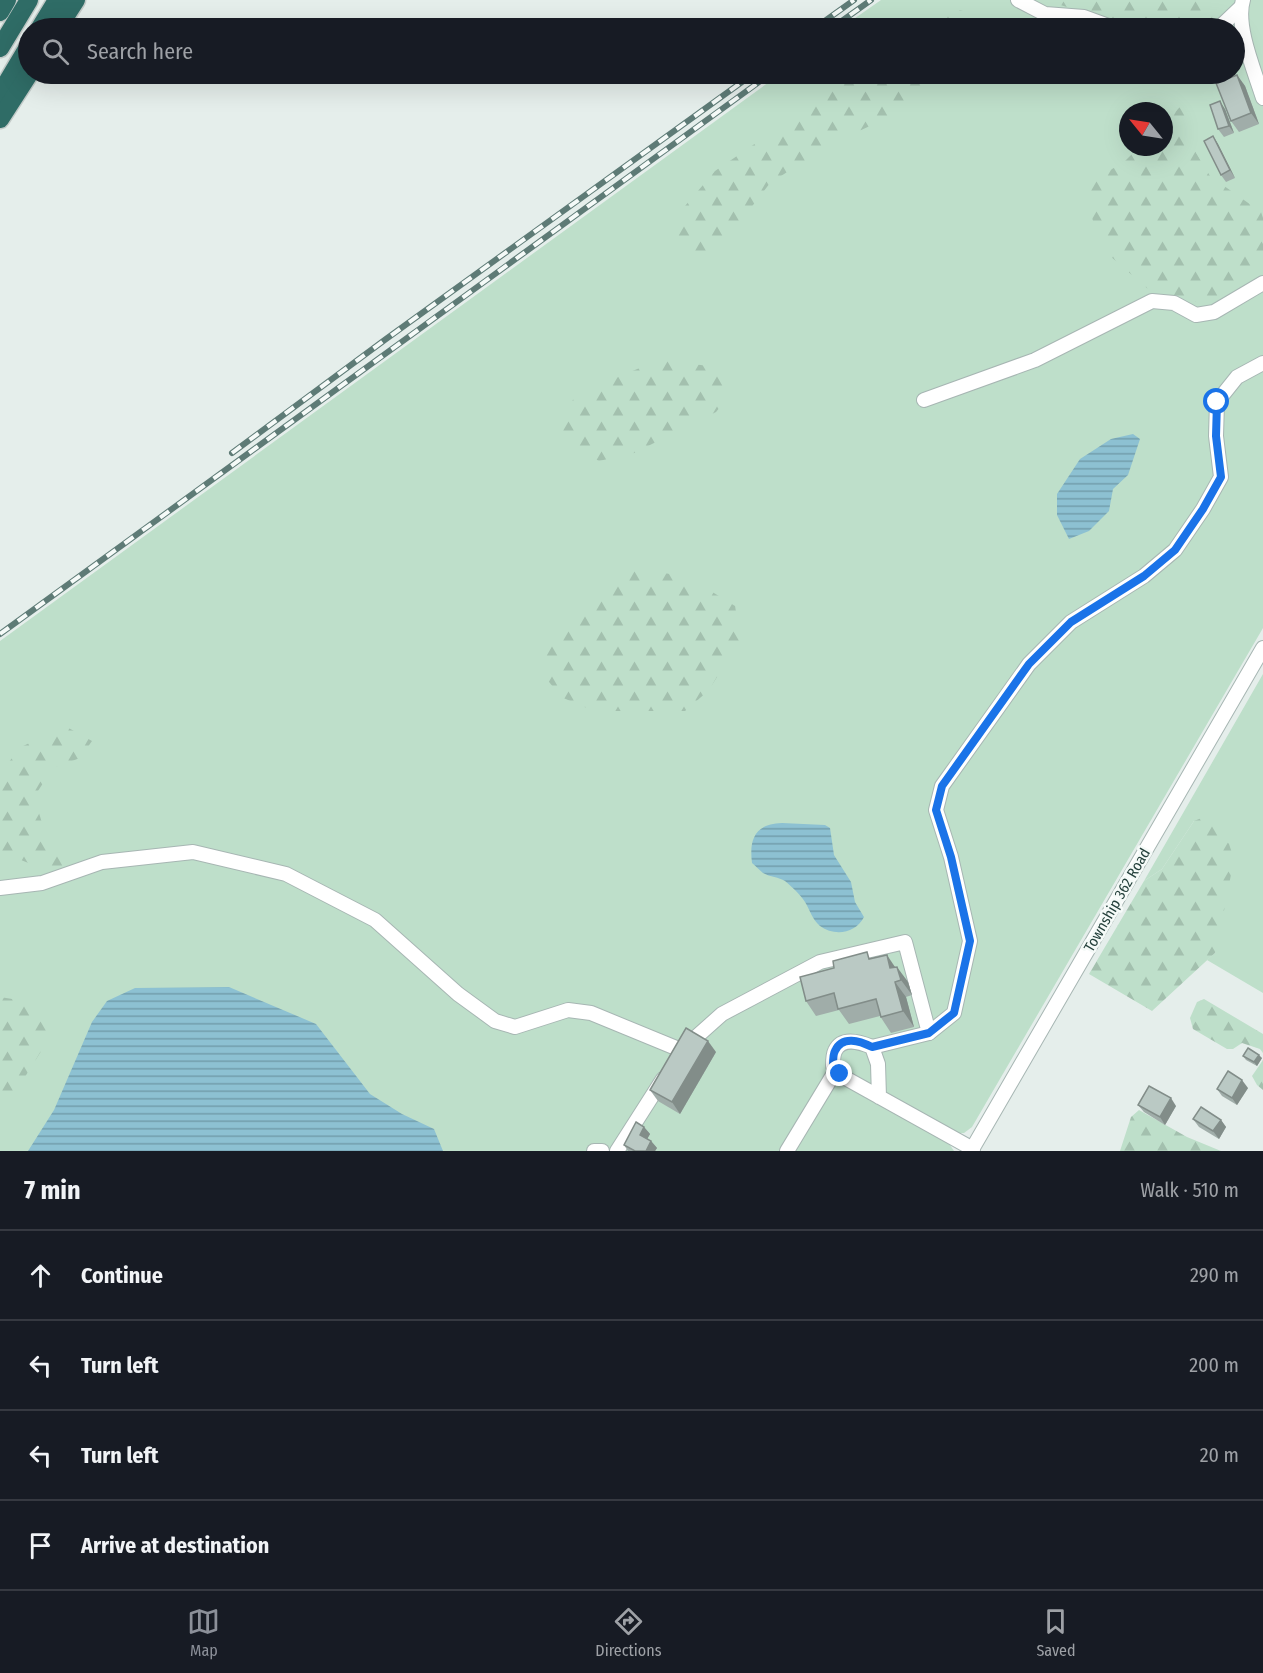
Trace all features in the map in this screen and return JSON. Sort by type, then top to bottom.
[{"type":"highway","points":[[0,12],[7,0]]},
{"type":"highway","points":[[18,18],[29,0]]},
{"type":"highway","points":[[46,18],[57,0]]},
{"type":"highway","points":[[64,18],[76,0]]},
{"type":"highway","points":[[0,48],[18,18]]},
{"type":"highway","points":[[0,94],[18,64]]},
{"type":"highway","points":[[0,119],[23,84]]},
{"type":"street","points":[[1018,0],[1045,14],[1087,18]]},
{"type":"street","points":[[1229,18],[1242,4]]},
{"type":"street","points":[[1245,40],[1263,98]]},
{"type":"street","points":[[924,400],[1035,360],[1152,301],[1174,303],[1196,315],[1214,312],[1263,283]]},
{"type":"street","points":[[972,1150],[840,1074],[833,1066],[834,1051],[843,1042],[858,1041],[872,1047],[929,1033],[954,1013],[970,941],[951,857],[936,810],[942,786],[1029,664],[1071,622],[1144,576],[1175,550],[1203,509],[1221,477],[1216,436],[1217,402],[1237,377],[1263,363]]},
{"type":"street","name":"Township 362 Road","points":[[972,1150],[1263,648]]},
{"type":"street","points":[[0,888],[9,889],[42,883],[102,862],[193,852],[286,874],[375,920],[458,994],[495,1021],[515,1027],[568,1011],[591,1013],[675,1060]]},
{"type":"street","points":[[617,1151],[675,1060],[722,1014],[820,962],[905,942],[929,1033]]},
{"type":"street","points":[[872,1047],[879,1064],[879,1097]]},
{"type":"street","points":[[787,1151],[836,1070]]},
{"type":"street","points":[[594,1151],[602,1151]]},
{"type":"green space","points":[[881,0],[1263,0],[1263,628],[972,1127],[964,1133],[957,1133],[950,1145],[954,1151],[0,1151],[0,641],[766,84],[1245,84],[1245,18],[855,18]]},
{"type":"green space","points":[[1045,0],[1229,0],[1212,18],[1101,18]]},
{"type":"green space","points":[[949,7],[970,13],[968,18],[934,18]]},
{"type":"green space","points":[[842,84],[936,84],[913,106],[831,144],[770,183],[720,248],[688,255],[675,242],[679,213],[715,171]]},
{"type":"green space","points":[[1185,102],[1198,109],[1187,138],[1210,176],[1261,212],[1263,218],[1263,255],[1253,278],[1204,304],[1149,290],[1101,248],[1083,187],[1130,156],[1173,156],[1173,114]]},
{"type":"green space","points":[[659,360],[709,366],[734,390],[716,412],[634,453],[599,461],[561,441],[556,424],[577,394]]},
{"type":"green space","points":[[634,568],[688,577],[735,606],[741,640],[708,691],[685,711],[594,711],[561,697],[542,673],[547,639]]},
{"type":"green space","points":[[1263,674],[1263,993],[1207,960],[1216,952],[1194,821],[1162,869],[1144,881]]},
{"type":"green space","points":[[65,726],[92,741],[80,758],[53,768],[34,797],[47,839],[74,866],[58,875],[21,860],[0,863],[0,773],[21,747]]},
{"type":"green space","points":[[1204,817],[1229,844],[1234,859],[1216,952],[1152,1011],[1089,974],[1144,881],[1162,869],[1194,821]]},
{"type":"green space","points":[[0,997],[49,1005],[45,1045],[11,1099],[0,1110]]},
{"type":"green space","points":[[1204,999],[1263,1034],[1263,1053],[1260,1049],[1242,1043],[1233,1049],[1227,1049],[1193,1029],[1190,1018],[1197,1002]]},
{"type":"green space","points":[[1263,1060],[1263,1090],[1252,1076]]},
{"type":"green space","points":[[1139,1110],[1187,1137],[1221,1151],[1120,1151],[1131,1117]]},
{"type":"water","points":[[1133,434],[1140,439],[1128,475],[1113,489],[1109,511],[1089,531],[1069,539],[1057,515],[1057,494],[1080,459],[1111,439]]},
{"type":"water","points":[[782,823],[825,825],[830,828],[834,855],[851,882],[855,902],[864,917],[856,927],[845,932],[838,932],[820,926],[793,888],[783,880],[763,873],[752,863],[751,854],[756,834],[766,826]]},
{"type":"water","points":[[229,987],[316,1024],[370,1094],[402,1114],[434,1129],[443,1151],[28,1151],[54,1110],[92,1022],[107,1001],[135,988]]},
{"type":"building","points":[[1216,84],[1240,84],[1251,113],[1231,121]]},
{"type":"building","points":[[1220,101],[1229,126],[1218,129],[1210,105]]},
{"type":"building","points":[[1213,136],[1230,170],[1221,175],[1204,141]]},
{"type":"building","points":[[867,952],[869,959],[887,955],[890,968],[897,967],[901,980],[895,982],[903,1011],[881,1017],[876,999],[838,1009],[834,993],[806,1001],[800,977],[834,968],[833,961]]},
{"type":"building","points":[[686,1028],[708,1041],[672,1102],[650,1090]]},
{"type":"building","points":[[1248,1048],[1259,1055],[1254,1062],[1243,1056]]},
{"type":"building","points":[[1228,1071],[1242,1080],[1232,1098],[1217,1089]]},
{"type":"building","points":[[1149,1086],[1171,1098],[1160,1117],[1138,1105]]},
{"type":"building","points":[[1201,1107],[1221,1120],[1213,1131],[1193,1119]]},
{"type":"building","points":[[636,1122],[644,1127],[640,1135],[651,1141],[646,1151],[635,1151],[624,1145]]},
{"type":"railway","points":[[829,18],[854,0]]},
{"type":"railway","points":[[846,18],[871,0]]},
{"type":"railway","points":[[232,453],[739,84]]},
{"type":"railway","points":[[0,634],[756,84]]},
{"type":"route","points":[[840,1074],[833,1066],[834,1051],[843,1042],[858,1041],[872,1047],[929,1033],[954,1013],[970,941],[951,857],[936,810],[942,786],[1029,664],[1071,622],[1144,576],[1175,550],[1203,509],[1221,477],[1216,436],[1217,402]]}]
